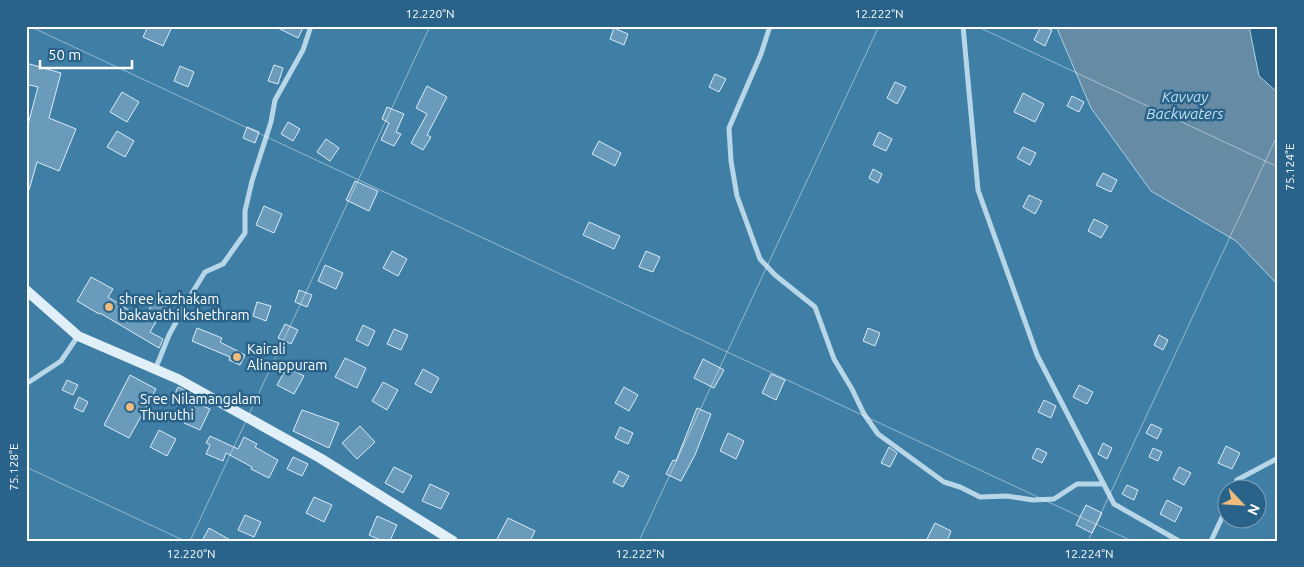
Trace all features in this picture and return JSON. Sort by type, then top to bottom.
[{"type":"main road","points":[[26,290],[78,336],[178,380],[320,458],[454,541]]},
{"type":"street","points":[[155,370],[169,335],[205,272],[223,264],[245,233],[246,211],[252,181],[271,122],[275,100],[303,50],[311,26]]},
{"type":"street","points":[[770,26],[761,54],[729,128],[731,161],[737,196],[760,259],[775,275],[815,307],[834,359],[864,414],[878,434],[944,482],[960,487],[980,497],[1007,496],[1033,500],[1054,499],[1077,484],[1103,484]]},
{"type":"street","points":[[963,26],[978,190],[1037,355],[1114,504],[1179,541]]},
{"type":"street","points":[[26,384],[60,361],[78,336]]},
{"type":"street","points":[[1236,480],[1278,458]]},
{"type":"shaded area","points":[[26,26],[1056,26],[1091,108],[1151,191],[1237,242],[1278,285],[1278,541],[26,541]]},
{"type":"water","name":"Kavvay Backwaters","points":[[1056,26],[1249,26],[1259,76],[1278,93],[1278,285],[1236,241],[1151,191],[1091,108]]},
{"type":"building","points":[[148,26],[166,26],[171,29],[163,46],[143,37]]},
{"type":"building","points":[[274,26],[304,26],[298,38]]},
{"type":"building","points":[[1041,26],[1052,30],[1045,46],[1034,40]]},
{"type":"building","points":[[614,28],[628,34],[624,45],[610,39]]},
{"type":"building","points":[[26,63],[61,73],[49,118],[76,129],[59,171],[37,162],[29,190],[26,190],[26,132],[38,87],[26,84]]},
{"type":"building","points":[[274,65],[283,68],[278,84],[268,81]]},
{"type":"building","points":[[180,66],[194,72],[188,87],[174,81]]},
{"type":"building","points":[[715,74],[726,79],[719,92],[709,87]]},
{"type":"building","points":[[895,82],[906,87],[897,104],[887,98]]},
{"type":"building","points":[[427,86],[447,97],[427,135],[431,137],[423,150],[411,143],[427,114],[416,108]]},
{"type":"building","points":[[122,92],[139,102],[127,122],[110,112]]},
{"type":"building","points":[[1023,93],[1044,104],[1035,122],[1014,112]]},
{"type":"building","points":[[1072,96],[1084,102],[1079,112],[1067,106]]},
{"type":"building","points":[[387,107],[404,114],[396,132],[401,134],[394,146],[381,140],[389,123],[382,119]]},
{"type":"building","points":[[288,122],[300,129],[293,141],[281,134]]},
{"type":"building","points":[[247,127],[259,132],[255,143],[243,138]]},
{"type":"building","points":[[117,131],[134,141],[125,157],[107,147]]},
{"type":"building","points":[[879,132],[892,139],[886,151],[873,145]]},
{"type":"building","points":[[326,139],[339,148],[330,161],[317,152]]},
{"type":"building","points":[[599,141],[621,153],[615,166],[592,154]]},
{"type":"building","points":[[1023,147],[1036,153],[1030,165],[1017,158]]},
{"type":"building","points":[[873,169],[882,174],[878,183],[869,178]]},
{"type":"building","points":[[1103,173],[1117,180],[1111,192],[1096,185]]},
{"type":"building","points":[[355,181],[378,191],[369,211],[346,200]]},
{"type":"building","points":[[1029,195],[1042,201],[1035,214],[1023,207]]},
{"type":"building","points":[[264,206],[282,214],[274,233],[256,225]]},
{"type":"building","points":[[1094,219],[1108,226],[1101,238],[1088,231]]},
{"type":"building","points":[[589,222],[620,236],[614,249],[583,235]]},
{"type":"building","points":[[392,251],[407,259],[398,276],[383,268]]},
{"type":"building","points":[[646,251],[660,257],[653,272],[639,267]]},
{"type":"building","points":[[325,265],[343,273],[336,289],[318,281]]},
{"type":"building","points":[[91,277],[113,289],[108,297],[143,319],[160,292],[170,298],[150,332],[163,339],[159,348],[77,301]]},
{"type":"building","points":[[299,290],[312,295],[307,307],[295,302]]},
{"type":"building","points":[[257,302],[271,306],[266,321],[253,316]]},
{"type":"building","points":[[285,324],[298,330],[291,344],[278,338]]},
{"type":"building","points":[[363,325],[375,331],[368,346],[356,340]]},
{"type":"building","points":[[197,328],[222,338],[220,342],[245,355],[240,365],[229,360],[230,357],[192,341]]},
{"type":"building","points":[[868,328],[880,333],[875,346],[863,341]]},
{"type":"building","points":[[394,329],[408,335],[401,350],[387,344]]},
{"type":"building","points":[[1159,335],[1168,340],[1163,350],[1154,345]]},
{"type":"building","points":[[345,358],[366,368],[357,388],[335,377]]},
{"type":"building","points":[[703,359],[724,370],[714,388],[694,378]]},
{"type":"building","points":[[287,367],[304,376],[294,394],[277,385]]},
{"type":"building","points":[[423,369],[439,378],[431,393],[415,384]]},
{"type":"building","points":[[771,374],[785,380],[776,400],[762,393]]},
{"type":"building","name":"Sree Nilamangalam Thuruthi","points":[[130,375],[156,389],[129,438],[104,425]]},
{"type":"building","points":[[67,380],[78,385],[73,395],[62,390]]},
{"type":"building","points":[[383,382],[398,390],[387,410],[372,401]]},
{"type":"building","points":[[1079,385],[1093,392],[1087,404],[1073,397]]},
{"type":"building","points":[[178,387],[190,393],[184,406],[172,400]]},
{"type":"building","points":[[624,387],[638,395],[629,411],[615,403]]},
{"type":"building","points":[[79,397],[88,402],[83,412],[74,408]]},
{"type":"building","points":[[1044,400],[1056,406],[1051,418],[1038,412]]},
{"type":"building","points":[[194,402],[210,409],[200,430],[184,423]]},
{"type":"building","points":[[697,408],[711,414],[695,455],[681,481],[666,474],[673,460],[676,461]]},
{"type":"building","points":[[302,410],[339,423],[329,448],[293,431]]},
{"type":"building","points":[[1151,424],[1162,429],[1157,439],[1146,433]]},
{"type":"building","points":[[360,426],[375,442],[357,459],[342,443]]},
{"type":"building","points":[[620,427],[633,433],[628,444],[615,438]]},
{"type":"building","points":[[159,430],[176,439],[167,456],[150,447]]},
{"type":"building","points":[[728,433],[744,441],[736,459],[720,451]]},
{"type":"building","points":[[210,436],[238,449],[244,437],[257,444],[255,447],[278,460],[269,478],[226,453],[223,461],[206,454],[210,445],[206,443]]},
{"type":"building","points":[[1103,443],[1112,448],[1107,459],[1098,454]]},
{"type":"building","points":[[1226,446],[1240,453],[1232,469],[1218,463]]},
{"type":"building","points":[[889,447],[897,453],[890,467],[881,463]]},
{"type":"building","points":[[1037,448],[1047,453],[1042,463],[1032,458]]},
{"type":"building","points":[[1153,448],[1162,452],[1158,461],[1149,457]]},
{"type":"building","points":[[293,457],[308,464],[302,476],[287,469]]},
{"type":"building","points":[[394,467],[412,476],[403,493],[385,483]]},
{"type":"building","points":[[1179,467],[1191,473],[1184,485],[1173,479]]},
{"type":"building","points":[[619,471],[629,476],[623,487],[613,482]]},
{"type":"building","points":[[430,484],[449,493],[441,509],[422,501]]},
{"type":"building","points":[[1127,485],[1138,490],[1134,500],[1122,494]]},
{"type":"building","points":[[314,497],[332,505],[324,522],[306,513]]},
{"type":"building","points":[[1167,500],[1182,508],[1175,522],[1160,514]]},
{"type":"building","points":[[1086,505],[1102,513],[1092,533],[1076,525]]},
{"type":"building","points":[[245,515],[261,522],[254,537],[238,530]]},
{"type":"building","points":[[377,516],[397,525],[390,541],[382,541],[369,535]]},
{"type":"building","points":[[508,518],[535,531],[530,541],[496,541]]},
{"type":"building","points":[[935,523],[951,531],[947,541],[926,541]]},
{"type":"building","points":[[209,528],[232,541],[202,541]]},
{"type":"place","name":"shree kazhakam bakavathi kshethram","points":[[109,307]]},
{"type":"place","name":"Kairali Alinappuram","points":[[237,357]]},
{"type":"place","name":"Sree Nilamangalam Thuruthi","points":[[130,407]]}]
